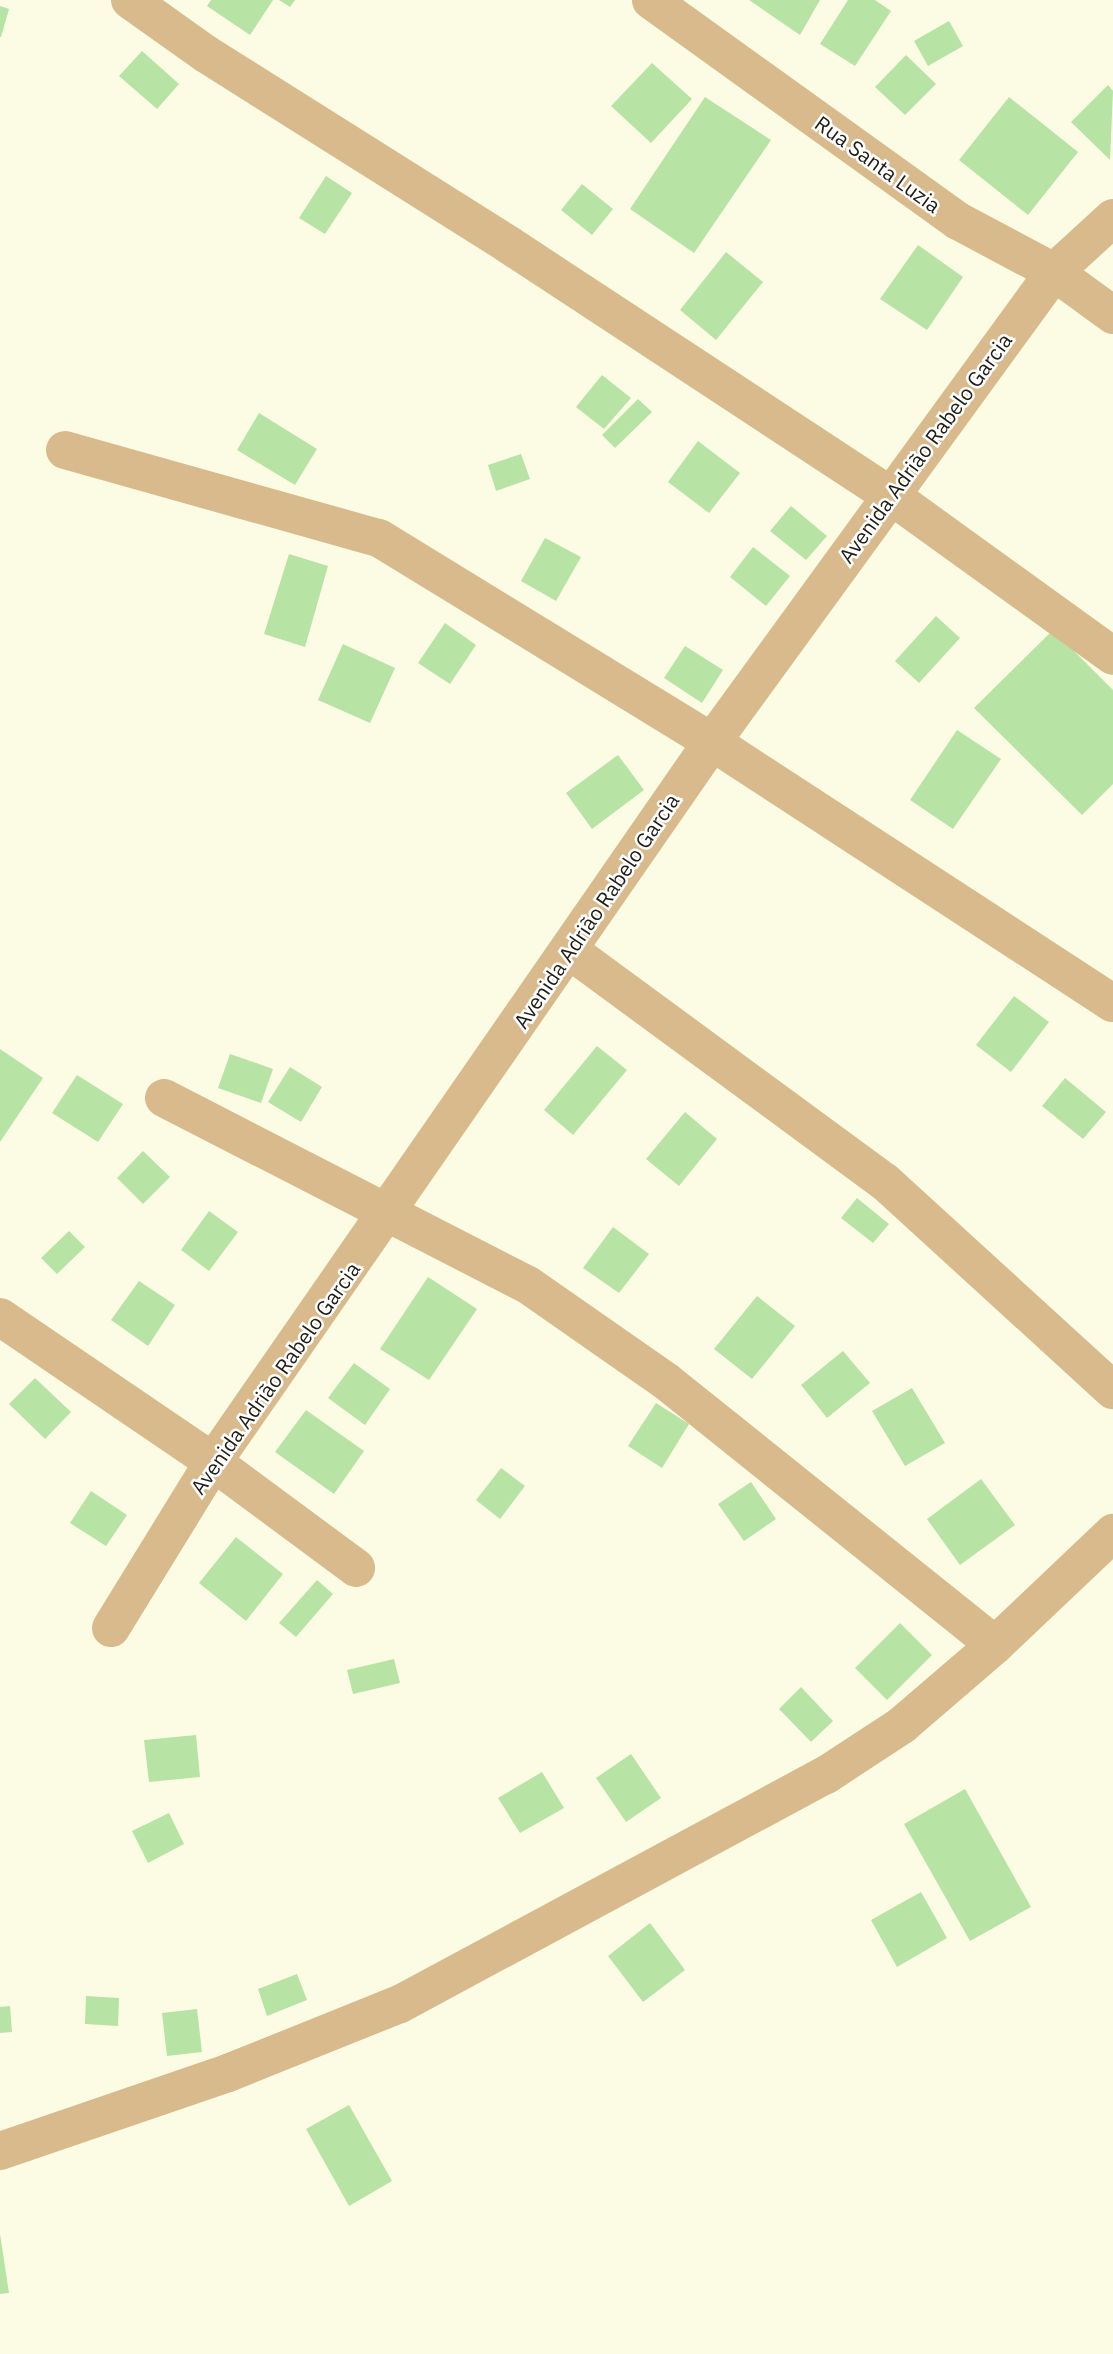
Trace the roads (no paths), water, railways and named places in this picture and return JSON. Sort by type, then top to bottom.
[{"type":"street","points":[[130,0],[206,54],[509,245],[890,495],[1113,656]]},
{"type":"street","name":"Rua Santa Luzia","points":[[651,0],[958,221],[1054,272],[1113,315]]},
{"type":"street","name":"Avenida Adrião Rabelo Garcia","points":[[111,1628],[213,1462],[391,1211],[712,742],[1054,272],[1113,218]]},
{"type":"street","points":[[65,450],[379,538],[712,742],[1113,1003]]},
{"type":"street","points":[[569,950],[886,1182],[1113,1390]]},
{"type":"street","points":[[164,1098],[391,1211],[528,1286],[667,1382],[995,1645]]},
{"type":"street","points":[[0,1317],[213,1462],[356,1568]]},
{"type":"street","points":[[0,2151],[228,2073],[400,2004],[826,1775],[901,1725],[995,1645],[1113,1533]]}]
